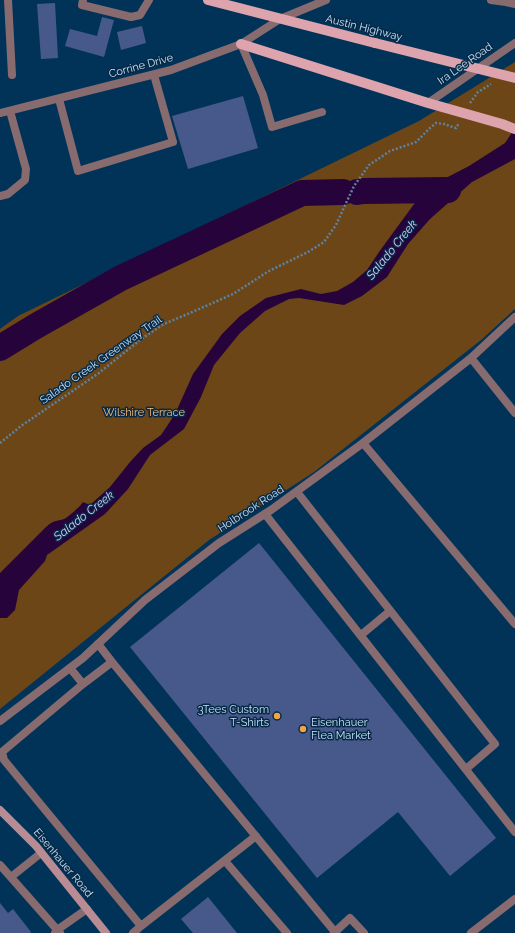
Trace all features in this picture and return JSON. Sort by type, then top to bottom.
[{"type":"main road","name":"Austin Highway","points":[[208,0],[227,3],[280,19],[515,78]]},
{"type":"main road","points":[[241,44],[515,129]]},
{"type":"main road","name":"Eisenhauer Road","points":[[0,810],[36,846],[106,933]]},
{"type":"street","points":[[8,0],[12,75]]},
{"type":"street","points":[[83,0],[82,5],[130,17],[140,15],[149,0]]},
{"type":"street","points":[[280,19],[326,0]]},
{"type":"street","points":[[491,0],[515,4]]},
{"type":"street","name":"Corrine Drive","points":[[0,113],[190,64],[241,44],[280,19]]},
{"type":"street","name":"Ira Lee Road","points":[[428,103],[515,43]]},
{"type":"street","points":[[241,44],[263,94],[272,126],[322,112]]},
{"type":"street","points":[[59,98],[78,171],[173,142],[154,74]]},
{"type":"street","points":[[0,196],[8,194],[26,180],[26,169],[10,111]]},
{"type":"street","name":"Holbrook Road","points":[[0,721],[83,658],[145,600],[219,543],[297,492],[363,443],[471,358],[515,317]]},
{"type":"street","points":[[471,358],[515,414]]},
{"type":"street","points":[[363,443],[515,624]]},
{"type":"street","points":[[297,492],[494,744],[466,769]]},
{"type":"street","points":[[265,514],[515,832]]},
{"type":"street","points":[[361,635],[390,611]]},
{"type":"street","points":[[98,644],[335,932],[350,918],[364,933]]},
{"type":"street","points":[[112,662],[83,684],[2,752],[4,760],[141,926]]},
{"type":"street","points":[[70,668],[83,684]]},
{"type":"street","points":[[133,933],[256,836]]},
{"type":"street","points":[[11,877],[41,852]]},
{"type":"street","points":[[225,861],[287,933]]},
{"type":"street","points":[[0,865],[57,932],[87,909]]},
{"type":"street","points":[[471,933],[515,899]]},
{"type":"path","name":"Salado Creek Greenway Trail","points":[[0,443],[21,426],[99,373],[144,337],[164,324],[233,294],[269,271],[308,252],[324,242],[336,225],[354,186],[369,165],[390,151],[416,142],[436,123],[456,128]]},
{"type":"green space","name":"Wilshire Terrace","points":[[515,62],[515,309],[481,340],[314,472],[209,540],[0,709],[0,329],[18,316],[419,121]]},
{"type":"water","name":"Salado Creek","points":[[515,128],[515,159],[472,182],[430,219],[408,244],[387,277],[362,296],[344,305],[299,298],[289,299],[265,311],[240,333],[214,365],[201,397],[184,429],[150,455],[128,489],[105,514],[47,555],[45,561],[19,590],[15,610],[7,618],[0,618],[0,573],[49,525],[66,518],[83,502],[90,505],[110,487],[143,448],[161,435],[175,414],[193,374],[222,334],[240,316],[266,298],[301,289],[321,294],[337,291],[353,282],[367,270],[417,200],[442,180],[469,166],[505,143]]},
{"type":"building","points":[[55,3],[58,58],[41,59],[37,4]]},
{"type":"building","points":[[102,17],[114,20],[104,57],[65,46],[70,29],[97,36]]},
{"type":"building","points":[[142,26],[146,43],[121,50],[117,32]]},
{"type":"building","points":[[243,96],[258,148],[188,169],[172,116]]},
{"type":"building","name":"Eisenhauer Flea Market","points":[[259,543],[496,838],[450,876],[398,812],[317,878],[130,647]]},
{"type":"building","points":[[208,897],[237,933],[193,933],[181,919]]},
{"type":"building","points":[[0,903],[8,913],[13,909],[31,932],[0,933]]},
{"type":"waterway","points":[[357,192],[448,190]]},
{"type":"waterway","points":[[0,348],[121,278],[302,193],[343,192]]},
{"type":"place","name":"3Tees Custom T-Shirts","points":[[277,716]]},
{"type":"place","name":"Eisenhauer Flea Market","points":[[303,729]]}]
